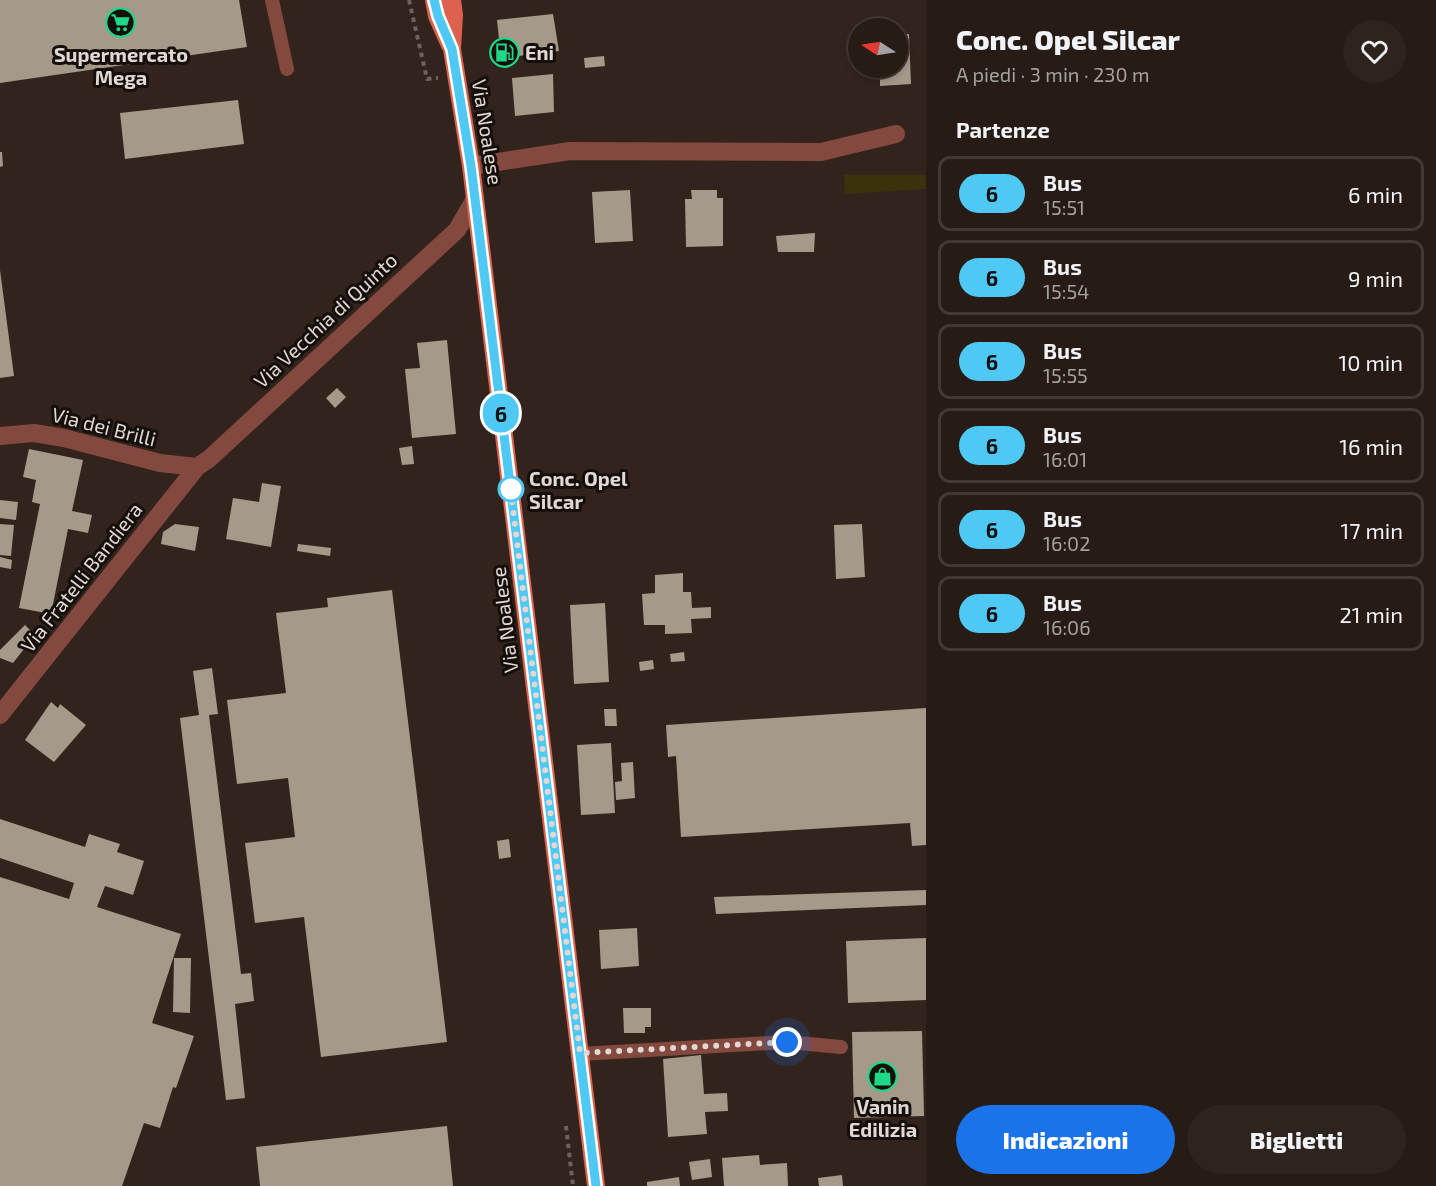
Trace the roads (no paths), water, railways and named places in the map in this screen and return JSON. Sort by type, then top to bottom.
[{"type":"main road","name":"Via Noalese","points":[[434,0],[452,49]]},
{"type":"main road","name":"Via Noalese","points":[[452,0],[454,15],[452,49],[471,166],[596,1186]]},
{"type":"street","points":[[471,166],[570,151],[821,152],[897,134]]},
{"type":"street","name":"Via Vecchia di Quinto","points":[[197,467],[209,459],[457,230],[475,199]]},
{"type":"street","name":"Via dei Brilli","points":[[0,436],[44,434],[160,463],[197,467]]},
{"type":"street","name":"Via Fratelli Bandiera","points":[[0,715],[197,467]]},
{"type":"lane","points":[[272,0],[287,69]]},
{"type":"lane","points":[[580,1053],[787,1042],[841,1047]]},
{"type":"place","name":"Supermercato Mega","points":[[121,23]]},
{"type":"place","name":"Eni","points":[[504,52]]},
{"type":"place","name":"Conc. Opel Silcar","points":[[511,489]]},
{"type":"place","name":"Vanin Edilizia","points":[[883,1076]]}]
